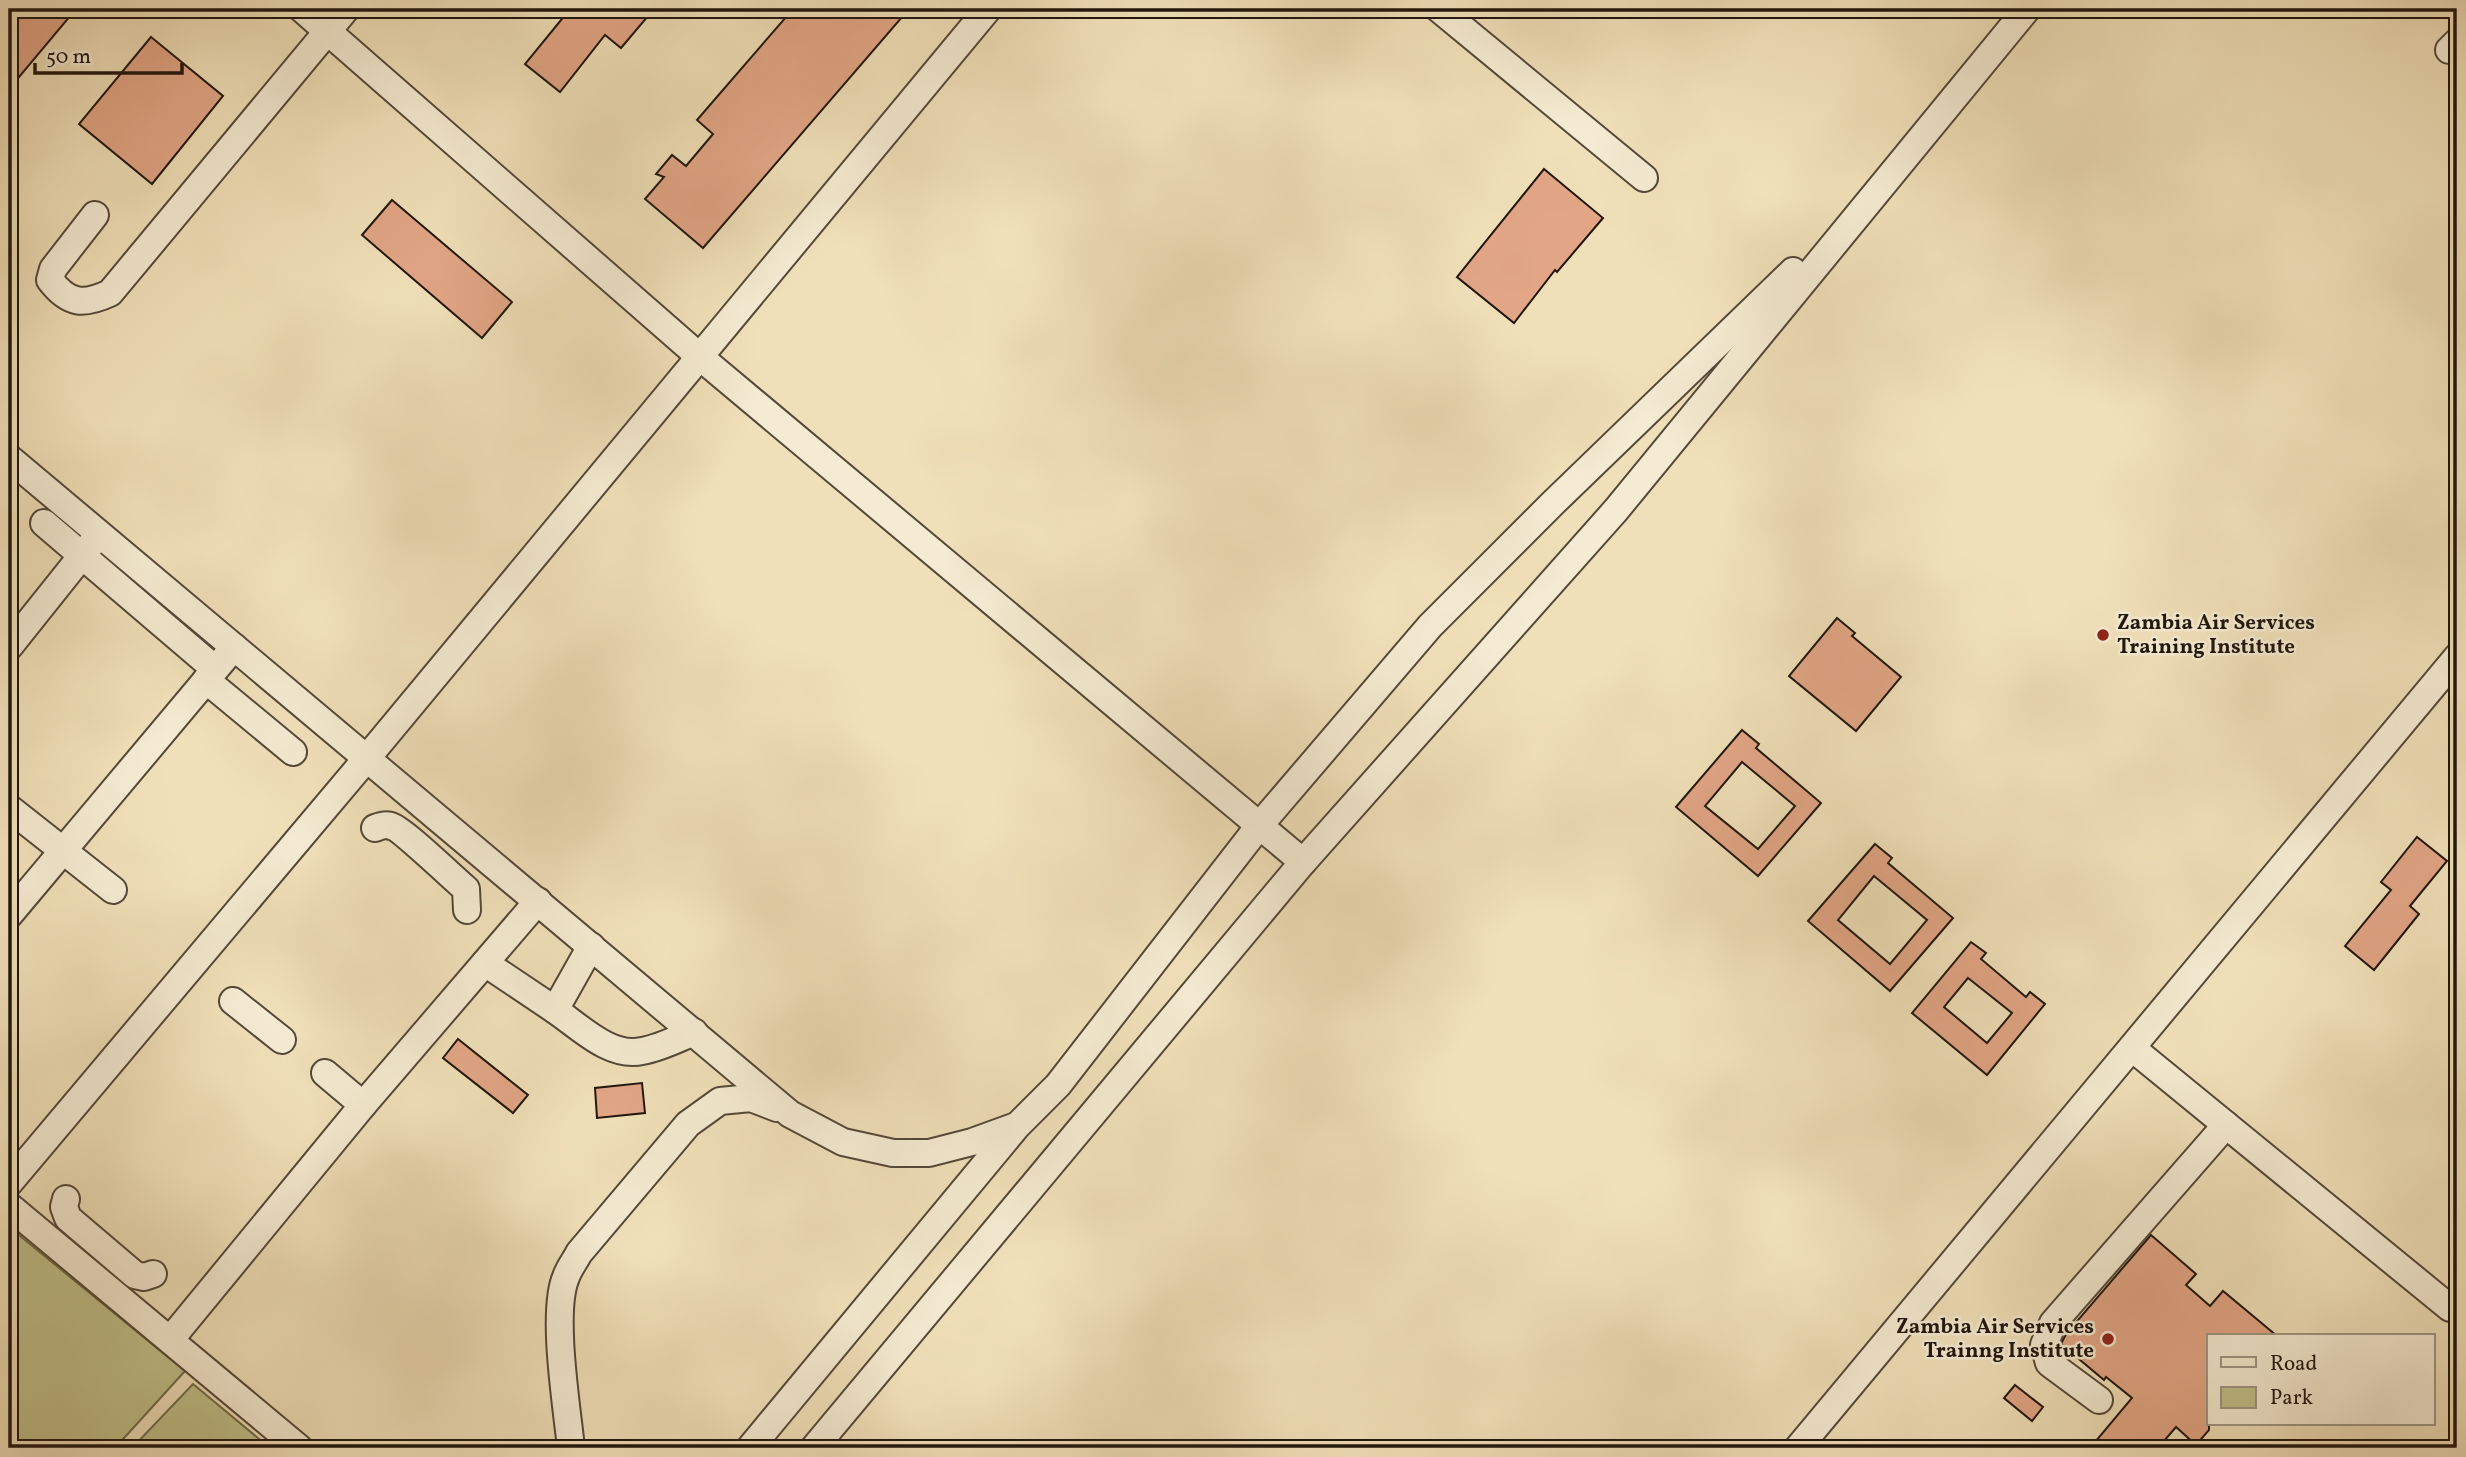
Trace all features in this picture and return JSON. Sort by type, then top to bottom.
[{"type":"lane","points":[[302,9],[700,357],[1303,862]]},
{"type":"lane","points":[[95,215],[53,269],[50,281],[60,293],[78,301],[93,301],[110,293],[346,9]]},
{"type":"lane","points":[[9,1183],[367,758],[988,9]]},
{"type":"lane","points":[[1439,9],[1644,178]]},
{"type":"lane","points":[[814,1448],[1303,862],[1616,510],[2027,9]]},
{"type":"lane","points":[[750,1448],[1017,1126],[1058,1085],[1259,826],[1430,626],[1793,271],[1927,130]]},
{"type":"lane","points":[[9,458],[19,478],[99,534],[790,1114]]},
{"type":"lane","points":[[44,523],[293,752]]},
{"type":"lane","points":[[9,647],[99,534]]},
{"type":"lane","points":[[9,915],[234,647]]},
{"type":"lane","points":[[1798,1448],[2457,657]]},
{"type":"lane","points":[[9,808],[113,890]]},
{"type":"lane","points":[[375,828],[382,825],[394,826],[466,889],[467,910]]},
{"type":"lane","points":[[170,1340],[363,1105],[538,901]]},
{"type":"lane","points":[[555,1010],[591,946]]},
{"type":"lane","points":[[485,963],[614,1050],[642,1051],[694,1032]]},
{"type":"lane","points":[[233,1001],[282,1040]]},
{"type":"lane","points":[[2132,1048],[2450,1308]]},
{"type":"lane","points":[[326,1073],[363,1105]]},
{"type":"lane","points":[[571,1448],[560,1299],[566,1277],[579,1253],[688,1124],[720,1101],[751,1098],[790,1114],[843,1142],[893,1153],[929,1153],[1017,1126]]},
{"type":"lane","points":[[2099,1400],[2049,1363],[2044,1345],[2053,1323],[2226,1125]]},
{"type":"lane","points":[[66,1199],[64,1207],[68,1218],[135,1275],[144,1277],[153,1273]]},
{"type":"lane","points":[[9,1206],[299,1448]]},
{"type":"green space","points":[[9,1227],[185,1371],[115,1448],[9,1448]]},
{"type":"green space","points":[[193,1384],[270,1448],[132,1448]]},
{"type":"building","points":[[9,9],[76,9],[9,89]]},
{"type":"building","points":[[570,9],[654,9],[621,48],[605,35],[560,92],[525,64]]},
{"type":"building","points":[[793,9],[909,9],[703,248],[645,199],[664,177],[656,174],[672,155],[686,166],[713,134],[697,120]]},
{"type":"building","points":[[151,37],[223,96],[152,184],[79,124]]},
{"type":"building","points":[[1544,169],[1603,218],[1557,272],[1555,270],[1514,323],[1457,277]]},
{"type":"building","points":[[392,200],[512,302],[482,338],[362,235]]},
{"type":"building","points":[[1837,618],[1855,633],[1852,636],[1901,677],[1856,731],[1789,676]]},
{"type":"building","points":[[1742,730],[1759,744],[1756,748],[1821,803],[1758,876],[1676,807]],"holes":[[[1742,762],[1795,806],[1758,849],[1705,806]]]},
{"type":"building","points":[[2417,837],[2447,861],[2410,906],[2419,914],[2374,970],[2345,946],[2391,890],[2381,882]]},
{"type":"building","points":[[1875,844],[1892,858],[1888,863],[1953,918],[1890,991],[1808,921]],"holes":[[[1874,876],[1927,920],[1890,964],[1838,920]]]},
{"type":"building","points":[[1971,942],[1986,953],[1981,959],[2026,997],[2030,992],[2045,1004],[1987,1075],[1912,1013]],"holes":[[[1968,978],[2012,1013],[1987,1043],[1944,1007]]]},
{"type":"building","points":[[458,1039],[528,1095],[513,1113],[443,1058]]},
{"type":"building","points":[[642,1083],[645,1113],[597,1118],[595,1088]]},
{"type":"building","name":"Zambia Air Services Trainng Institute","points":[[2151,1235],[2196,1274],[2186,1285],[2210,1306],[2223,1291],[2275,1334],[2207,1334],[2209,1430],[2196,1445],[2176,1427],[2158,1448],[2090,1448],[2132,1398],[2106,1377],[2104,1380],[2061,1344],[2066,1334]]},
{"type":"building","points":[[2015,1385],[2043,1407],[2032,1421],[2004,1398]]},
{"type":"place","name":"Zambia Air Services Training Institute","points":[[2103,635]]},
{"type":"place","name":"Zambia Air Services Trainng Institute","points":[[2108,1339]]}]
